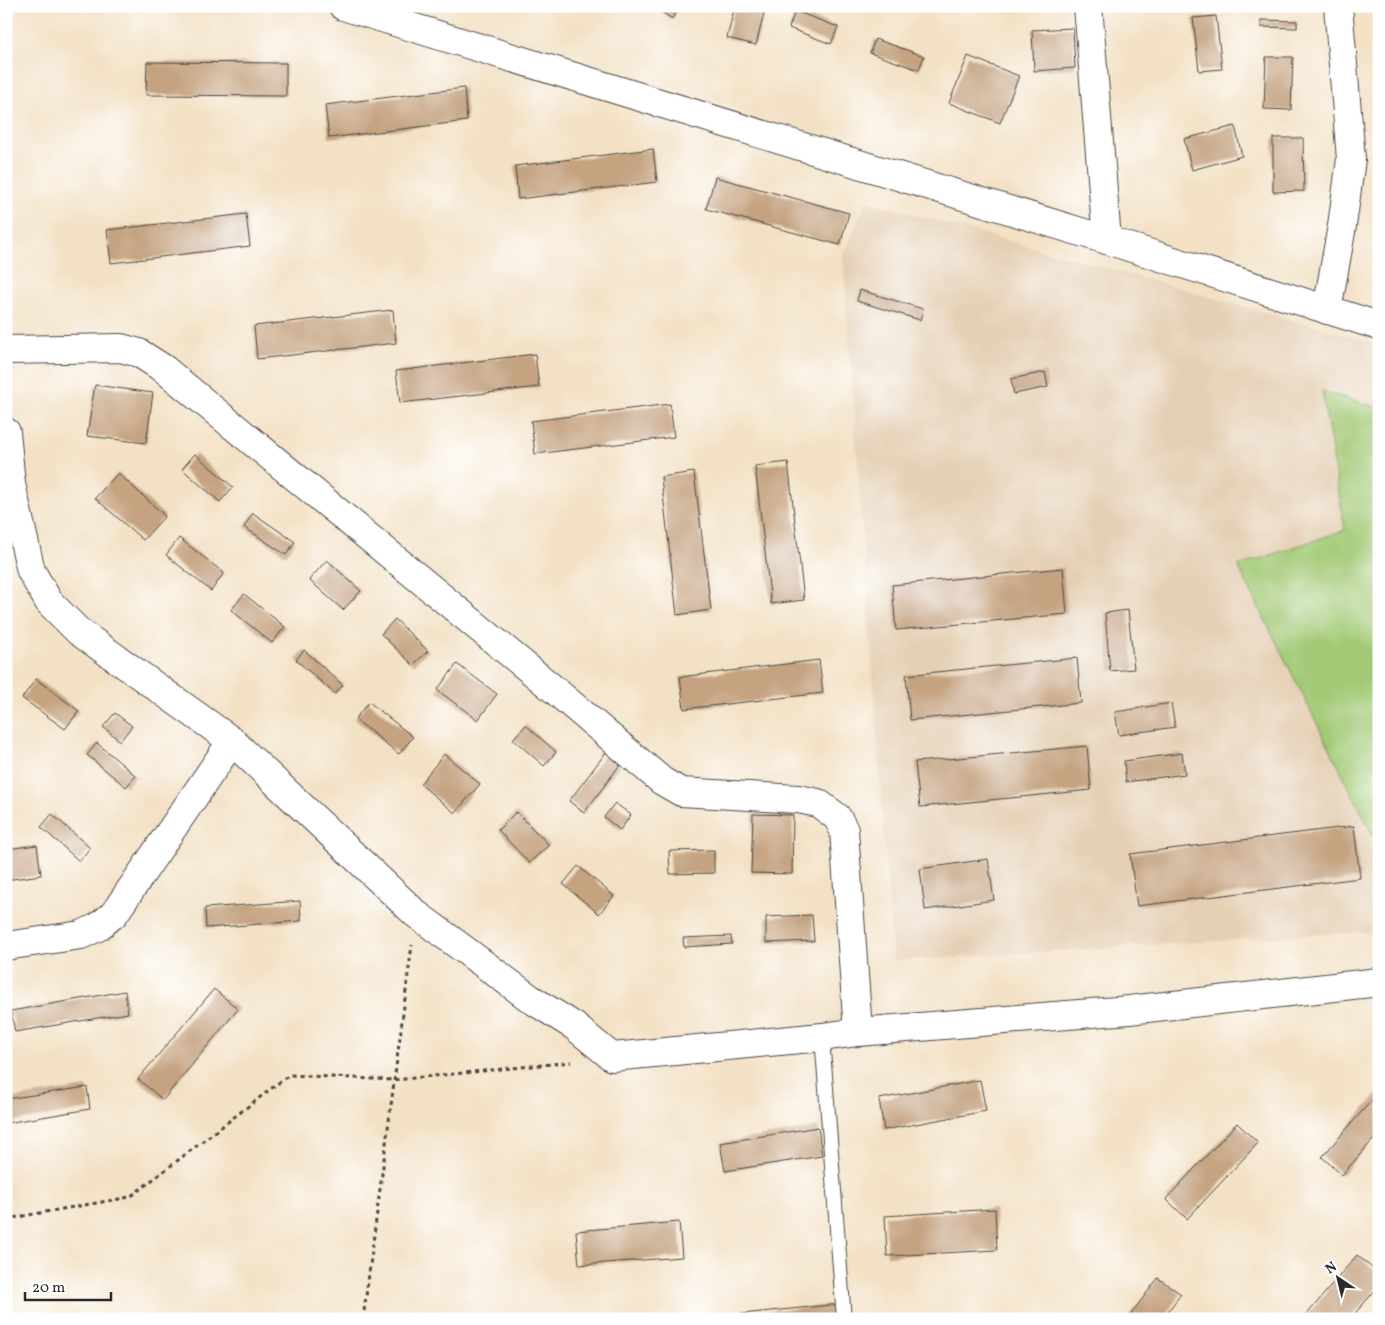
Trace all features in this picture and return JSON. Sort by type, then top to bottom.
[{"type":"street","points":[[1088,6],[1107,240]]},
{"type":"street","points":[[1327,310],[1342,226],[1351,159],[1338,6]]},
{"type":"street","points":[[351,8],[1107,240],[1379,326]]},
{"type":"street","points":[[6,350],[121,348],[138,353],[171,375],[557,692],[662,781],[681,792],[798,798],[818,803],[837,817],[844,830],[858,1032]]},
{"type":"street","points":[[6,432],[11,484],[31,571],[49,602],[78,631],[232,741],[416,914],[531,998],[574,1026],[612,1057],[858,1032],[1129,1010],[1379,982]]},
{"type":"street","points":[[6,946],[81,935],[98,927],[114,914],[232,741]]},
{"type":"lane","points":[[822,1037],[844,1319]]},
{"type":"path","points":[[363,1319],[416,914]]},
{"type":"path","points":[[6,1219],[130,1197],[289,1075],[394,1080],[612,1057]]},
{"type":"shaded area","points":[[866,201],[1379,344],[1379,931],[893,961],[843,257]]},
{"type":"green space","points":[[1322,391],[1379,408],[1379,847],[1238,566],[1345,530]]},
{"type":"building","points":[[653,6],[680,6],[672,19]]},
{"type":"building","points":[[735,6],[766,6],[756,45],[727,38]]},
{"type":"building","points":[[795,11],[838,27],[831,44],[789,28]]},
{"type":"building","points":[[1216,16],[1222,69],[1199,71],[1193,18]]},
{"type":"building","points":[[1261,20],[1297,21],[1297,28],[1261,27]]},
{"type":"building","points":[[1073,28],[1075,68],[1034,71],[1032,30]]},
{"type":"building","points":[[875,39],[924,56],[919,70],[870,53]]},
{"type":"building","points":[[968,56],[1019,76],[1000,123],[949,103]]},
{"type":"building","points":[[1266,57],[1293,57],[1291,110],[1264,109]]},
{"type":"building","points":[[147,62],[286,63],[286,96],[146,95]]},
{"type":"building","points":[[464,88],[467,121],[329,138],[325,105]]},
{"type":"building","points":[[1235,126],[1242,156],[1192,170],[1184,139]]},
{"type":"building","points":[[1273,138],[1303,138],[1304,191],[1273,192]]},
{"type":"building","points":[[653,149],[657,182],[518,199],[515,166]]},
{"type":"building","points":[[715,177],[849,213],[840,245],[706,209]]},
{"type":"building","points":[[246,214],[250,246],[111,263],[107,230]]},
{"type":"building","points":[[860,290],[923,309],[920,320],[857,301]]},
{"type":"building","points":[[393,310],[396,343],[257,359],[254,326]]},
{"type":"building","points":[[535,354],[539,387],[400,403],[396,371]]},
{"type":"building","points":[[1045,372],[1048,387],[1014,394],[1011,379]]},
{"type":"building","points":[[95,385],[153,393],[146,443],[87,436]]},
{"type":"building","points":[[670,404],[674,437],[535,454],[531,421]]},
{"type":"building","points":[[195,454],[233,487],[220,502],[182,469]]},
{"type":"building","points":[[788,462],[804,600],[771,604],[755,466]]},
{"type":"building","points":[[694,472],[711,610],[677,615],[661,477]]},
{"type":"building","points":[[118,473],[165,516],[143,540],[95,498]]},
{"type":"building","points":[[253,513],[295,542],[286,555],[244,527]]},
{"type":"building","points":[[179,538],[224,573],[211,591],[166,555]]},
{"type":"building","points":[[327,560],[361,591],[343,610],[309,580]]},
{"type":"building","points":[[1063,568],[1067,614],[896,630],[892,585]]},
{"type":"building","points":[[244,594],[285,627],[272,643],[231,610]]},
{"type":"building","points":[[1128,610],[1134,669],[1110,671],[1105,613]]},
{"type":"building","points":[[395,619],[428,651],[413,665],[381,634]]},
{"type":"building","points":[[304,650],[343,685],[335,694],[296,660]]},
{"type":"building","points":[[1077,658],[1081,703],[910,720],[906,675]]},
{"type":"building","points":[[819,660],[823,693],[684,709],[680,677]]},
{"type":"building","points":[[457,664],[497,694],[478,720],[437,690]]},
{"type":"building","points":[[36,679],[79,711],[65,729],[22,698]]},
{"type":"building","points":[[369,702],[413,737],[399,754],[355,719]]},
{"type":"building","points":[[1171,703],[1175,727],[1119,735],[1115,712]]},
{"type":"building","points":[[115,713],[132,726],[120,741],[103,727]]},
{"type":"building","points":[[526,725],[556,752],[544,766],[513,739]]},
{"type":"building","points":[[97,743],[136,776],[126,787],[87,755]]},
{"type":"building","points":[[1087,746],[1091,790],[920,807],[915,762]]},
{"type":"building","points":[[607,751],[622,762],[584,813],[569,801]]},
{"type":"building","points":[[1182,753],[1185,774],[1126,782],[1124,761]]},
{"type":"building","points":[[444,754],[480,784],[455,813],[420,784]]},
{"type":"building","points":[[615,803],[631,815],[620,830],[604,817]]},
{"type":"building","points":[[516,812],[549,845],[529,863],[498,830]]},
{"type":"building","points":[[52,814],[90,848],[79,861],[41,827]]},
{"type":"building","points":[[753,814],[793,815],[792,874],[751,873]]},
{"type":"building","points":[[1354,826],[1360,878],[1137,906],[1130,854]]},
{"type":"building","points":[[37,845],[41,875],[6,880],[6,849]]},
{"type":"building","points":[[714,850],[714,873],[670,874],[669,851]]},
{"type":"building","points":[[988,859],[994,900],[925,910],[920,869]]},
{"type":"building","points":[[578,866],[614,896],[599,914],[563,884]]},
{"type":"building","points":[[300,901],[301,921],[206,928],[205,908]]},
{"type":"building","points":[[812,915],[814,941],[766,943],[766,917]]},
{"type":"building","points":[[731,936],[732,944],[684,947],[683,938]]},
{"type":"building","points":[[214,989],[238,1009],[163,1100],[138,1079]]},
{"type":"building","points":[[125,991],[128,1013],[15,1032],[11,1011]]},
{"type":"building","points":[[980,1080],[986,1111],[884,1130],[879,1099]]},
{"type":"building","points":[[87,1087],[90,1109],[6,1123],[6,1099]]},
{"type":"building","points":[[1379,1092],[1379,1133],[1342,1175],[1322,1157]]},
{"type":"building","points":[[1237,1123],[1258,1143],[1187,1219],[1166,1199]]},
{"type":"building","points":[[818,1127],[822,1156],[725,1171],[720,1143]]},
{"type":"building","points":[[995,1209],[997,1250],[887,1256],[885,1216]]},
{"type":"building","points":[[679,1222],[682,1257],[579,1265],[576,1231]]},
{"type":"building","points":[[1357,1255],[1379,1274],[1379,1286],[1350,1319],[1303,1319]]},
{"type":"building","points":[[1158,1278],[1181,1294],[1162,1319],[1127,1319]]},
{"type":"building","points":[[840,1304],[842,1319],[723,1319],[722,1316]]}]
